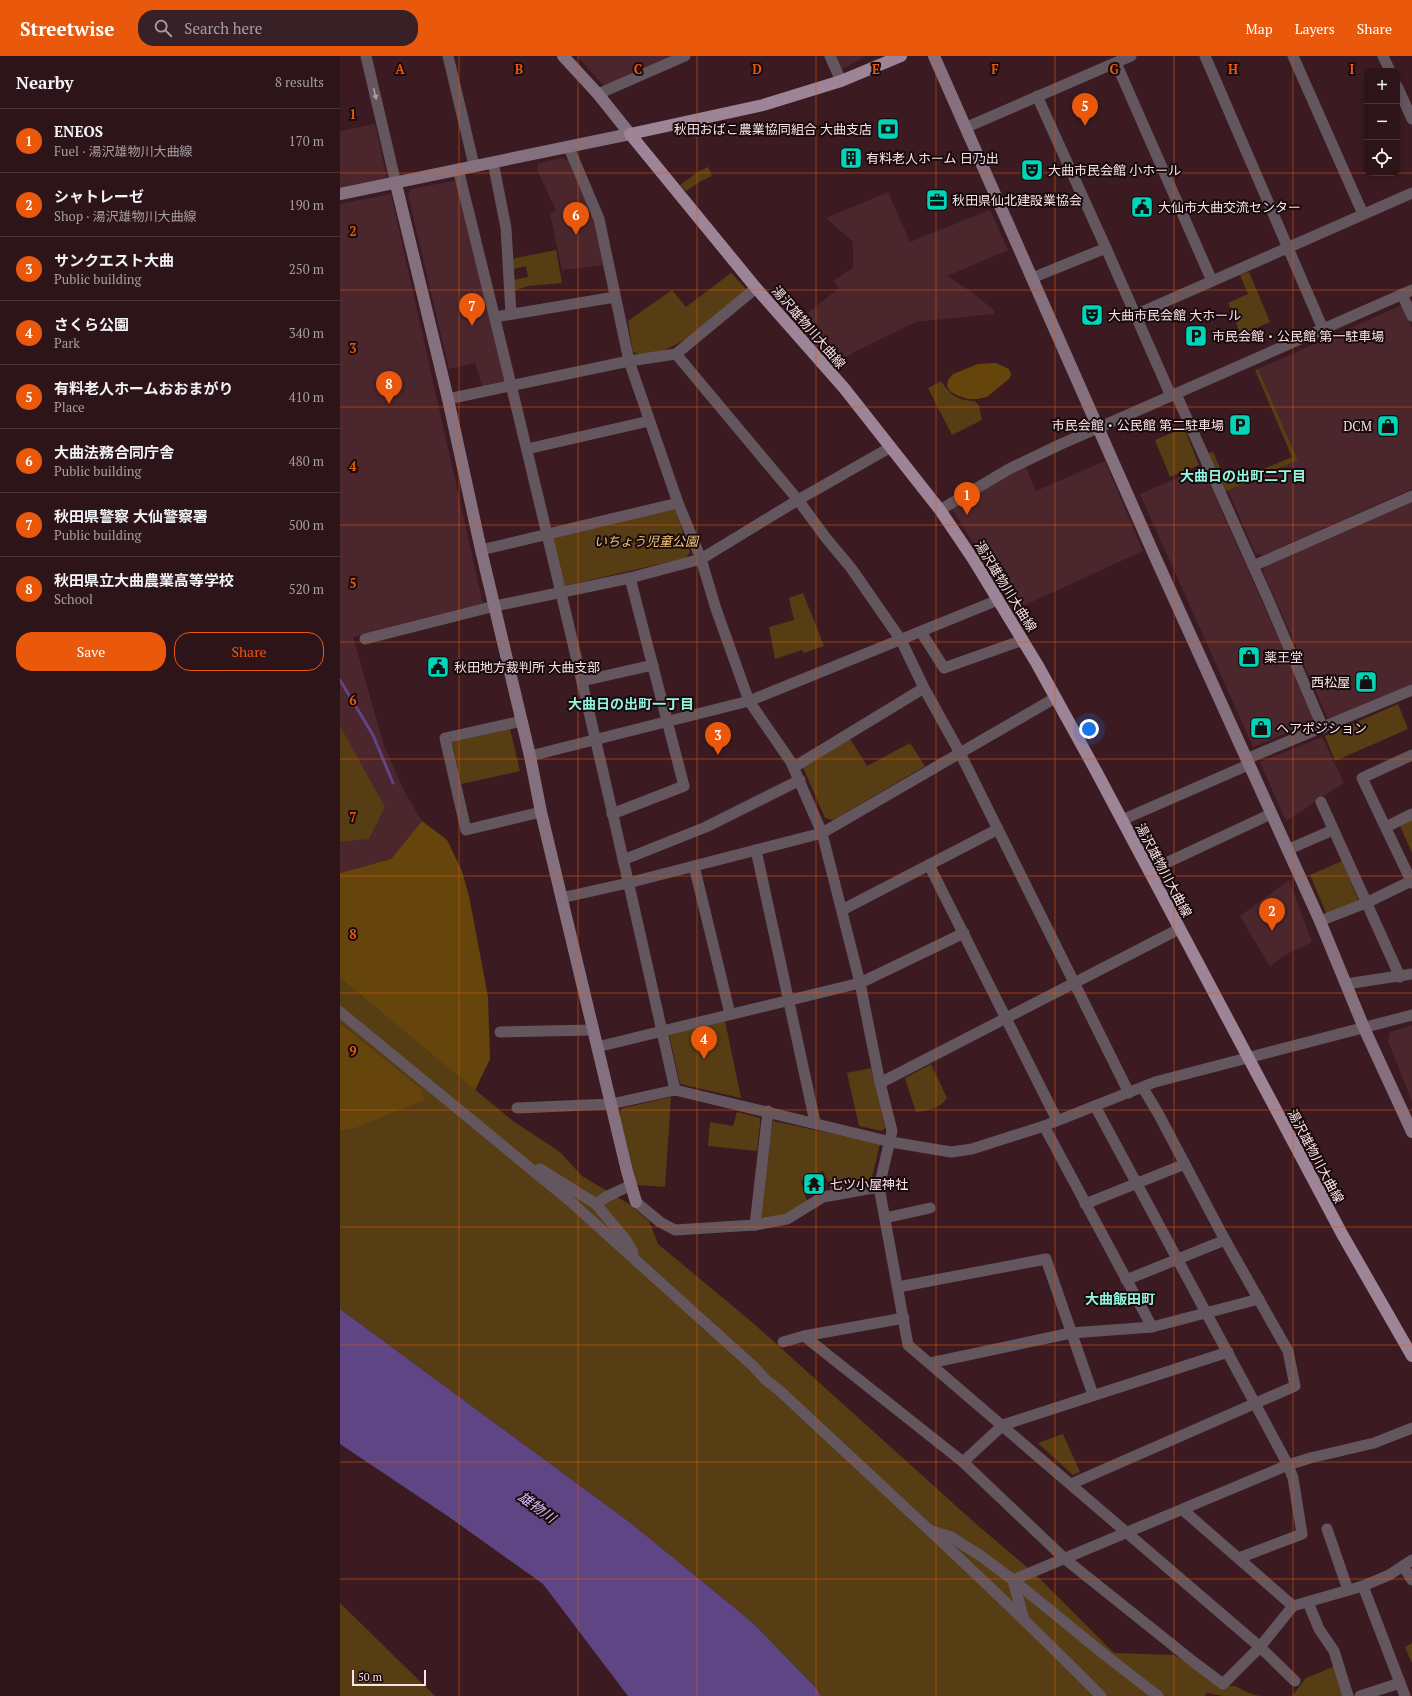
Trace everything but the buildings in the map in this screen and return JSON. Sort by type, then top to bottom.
[{"type":"main road","points":[[630,134],[763,105],[841,81],[901,56]]},
{"type":"main road","name":"湯沢雄物川大曲線","points":[[630,134],[756,288],[844,388],[940,510],[973,559],[1023,640],[1055,698],[1122,820],[1342,1234],[1412,1356]]},
{"type":"street","points":[[366,56],[448,399],[561,898],[636,1202],[660,1222],[675,1230],[755,1225],[788,1219],[823,1197],[879,1187]]},
{"type":"street","points":[[448,56],[474,165]]},
{"type":"street","points":[[340,194],[396,184],[474,165],[569,148],[630,134],[598,94],[563,56]]},
{"type":"street","points":[[598,94],[685,56]]},
{"type":"street","points":[[830,56],[841,81]]},
{"type":"street","points":[[934,56],[1247,762],[1320,921],[1364,1028],[1412,1132]]},
{"type":"street","points":[[966,127],[1131,56]]},
{"type":"street","points":[[1205,56],[1323,329]]},
{"type":"street","points":[[1293,56],[1363,214]]},
{"type":"street","points":[[1383,56],[1389,68]]},
{"type":"street","points":[[1116,63],[1212,281]]},
{"type":"street","points":[[1400,93],[1412,119]]},
{"type":"street","points":[[1037,96],[1135,315],[1174,395],[1253,566],[1323,728]]},
{"type":"street","points":[[569,148],[599,219],[629,361],[678,503],[701,559],[716,609],[749,701],[794,766],[822,833],[860,983],[880,1083],[892,1131],[879,1187],[908,1345],[1260,1646],[1295,1681]]},
{"type":"street","points":[[493,162],[506,228],[511,314]]},
{"type":"street","points":[[458,169],[561,592],[676,1090]]},
{"type":"street","points":[[1135,315],[1412,193]]},
{"type":"street","points":[[1032,278],[1106,248]]},
{"type":"street","points":[[448,399],[629,361],[676,354],[756,288]]},
{"type":"street","points":[[940,510],[1009,469],[1098,428],[1407,292],[1412,316]]},
{"type":"street","points":[[495,317],[616,297]]},
{"type":"street","points":[[676,354],[798,500],[851,568],[901,640],[924,688],[960,752],[1129,1093]]},
{"type":"street","points":[[527,449],[649,421]]},
{"type":"street","points":[[365,639],[495,606],[630,578],[701,559],[798,500],[891,447]]},
{"type":"street","points":[[1253,566],[1412,496]]},
{"type":"street","points":[[481,550],[678,503]]},
{"type":"street","points":[[612,814],[684,786],[630,578]]},
{"type":"street","points":[[530,756],[668,720],[749,701],[998,600]]},
{"type":"street","points":[[921,632],[944,668],[1023,640]]},
{"type":"street","points":[[582,682],[653,665]]},
{"type":"street","points":[[794,766],[924,688]]},
{"type":"street","points":[[1122,820],[1247,762],[1412,690]]},
{"type":"street","points":[[561,898],[628,883],[822,833],[1055,698]]},
{"type":"street","points":[[522,721],[445,738],[466,830],[541,812]]},
{"type":"street","points":[[1320,921],[1366,903],[1412,882],[1362,778],[1412,755]]},
{"type":"street","points":[[623,860],[706,827],[800,780]]},
{"type":"street","points":[[1321,802],[1400,977]]},
{"type":"street","points":[[1149,871],[1271,814]]},
{"type":"street","points":[[1386,827],[1412,814]]},
{"type":"street","points":[[842,910],[998,829]]},
{"type":"street","points":[[1287,850],[1333,830]]},
{"type":"street","points":[[756,850],[814,1122]]},
{"type":"street","points":[[929,865],[1058,1120]]},
{"type":"street","points":[[694,866],[730,1014]]},
{"type":"street","points":[[880,1083],[1179,929]]},
{"type":"street","points":[[597,1047],[860,983],[964,933]]},
{"type":"street","points":[[1346,984],[1412,974]]},
{"type":"street","points":[[340,1012],[570,1201],[636,1260],[753,1366],[766,1380],[780,1391],[929,1530],[1101,1696]]},
{"type":"street","points":[[517,1108],[611,1104],[676,1090],[814,1122],[890,1142],[951,1152],[972,1149],[1044,1126],[1156,1082],[1412,1015]]},
{"type":"street","points":[[500,1032],[593,1030]]},
{"type":"street","points":[[1071,1484],[1294,1386],[1288,1351],[1143,1088]]},
{"type":"street","points":[[1095,1106],[1177,1260],[1256,1403],[1288,1465],[1293,1478],[1302,1534],[1239,1558]]},
{"type":"street","points":[[755,1225],[768,1111]]},
{"type":"street","points":[[1044,1126],[1152,1327]]},
{"type":"street","points":[[517,1158],[528,1162],[596,1204],[633,1250],[636,1260]]},
{"type":"street","points":[[1085,1204],[1185,1164]]},
{"type":"street","points":[[596,1204],[606,1197],[631,1185]]},
{"type":"street","points":[[885,1218],[930,1208]]},
{"type":"street","points":[[1126,1280],[1226,1240]]},
{"type":"street","points":[[898,1287],[1046,1259],[1070,1333],[1093,1396]]},
{"type":"street","points":[[930,1363],[1070,1333],[1152,1327],[1259,1299]]},
{"type":"street","points":[[783,1342],[804,1336],[904,1318]]},
{"type":"street","points":[[804,1336],[963,1462],[1065,1559],[1223,1684],[1260,1646],[1293,1606],[1363,1586],[1389,1575],[1408,1563],[1412,1580]]},
{"type":"street","points":[[963,1462],[1003,1425],[1228,1352]]},
{"type":"street","points":[[1014,1580],[1288,1465],[1310,1458],[1374,1443],[1412,1428]]},
{"type":"street","points":[[1183,1510],[1293,1606]]},
{"type":"street","points":[[1327,1529],[1348,1590]]},
{"type":"street","points":[[929,1530],[951,1537],[1014,1580],[1105,1655],[1158,1696]]},
{"type":"street","points":[[1014,1580],[1024,1621]]},
{"type":"street","points":[[1363,1586],[1405,1696]]},
{"type":"street","points":[[1308,1602],[1318,1629],[1334,1652],[1348,1696]]},
{"type":"street","points":[[1360,1696],[1400,1683]]},
{"type":"shaded area","points":[[577,56],[674,56],[605,87]]},
{"type":"shaded area","points":[[835,56],[866,56],[841,69]]},
{"type":"shaded area","points":[[375,124],[387,178],[340,188],[340,131]]},
{"type":"shaded area","points":[[562,158],[568,161],[593,218],[603,265],[562,270],[550,214],[556,210],[537,170],[538,163]]},
{"type":"shaded area","points":[[453,181],[458,183],[507,379],[504,384],[483,389],[475,363],[449,369],[408,194],[411,189]]},
{"type":"shaded area","points":[[888,192],[910,242],[990,210],[1008,250],[947,276],[973,293],[995,311],[993,314],[916,322],[852,353],[834,365],[795,323],[839,288],[833,281],[853,268],[853,242],[826,218]]},
{"type":"shaded area","points":[[391,194],[483,604],[353,637],[384,746],[406,795],[422,821],[391,859],[340,873],[340,204]]},
{"type":"shaded area","points":[[1402,305],[1412,328],[1412,489],[1263,555],[1255,553],[1228,490],[1298,459],[1258,369]]},
{"type":"shaded area","points":[[996,363],[1009,369],[1011,374],[1010,378],[987,397],[968,399],[956,395],[950,391],[947,386],[948,380],[953,374],[978,364]]},
{"type":"shaded area","points":[[1105,461],[1143,551],[1016,609],[951,508],[1025,465],[1036,491]]},
{"type":"shaded area","points":[[1202,467],[1315,721],[1253,747],[1140,494]]},
{"type":"shaded area","points":[[1412,500],[1412,685],[1335,719],[1327,717],[1263,572],[1266,565]]},
{"type":"shaded area","points":[[1322,737],[1344,783],[1286,821],[1260,762]]},
{"type":"shaded area","points":[[422,821],[447,840],[462,871],[469,896],[488,997],[490,1059],[475,1090],[340,978],[340,873],[391,859]]},
{"type":"shaded area","points":[[1289,880],[1312,942],[1283,956],[1270,967],[1240,916]]},
{"type":"shaded area","points":[[340,1023],[422,1089],[424,1100],[353,1129],[340,1131]]},
{"type":"shaded area","points":[[1412,1025],[1412,1101],[1388,1041],[1390,1032]]},
{"type":"green space","points":[[708,167],[712,176],[686,191],[680,185],[699,171]]},
{"type":"green space","points":[[556,250],[562,283],[528,286],[514,291],[513,280],[528,277],[526,266],[513,269],[511,259]]},
{"type":"green space","points":[[1249,272],[1270,322],[1241,335],[1228,303],[1248,294],[1240,275]]},
{"type":"green space","points":[[731,273],[748,291],[724,311],[709,323],[677,344],[661,351],[646,354],[633,352],[628,321],[672,290],[686,307]]},
{"type":"green space","points":[[1258,369],[1298,460],[1224,492],[1208,453],[1213,452],[1227,484],[1292,457],[1255,370]]},
{"type":"green space","points":[[941,381],[955,396],[964,400],[975,401],[979,406],[982,420],[952,435],[928,388]]},
{"type":"green space","points":[[1184,428],[1199,465],[1170,477],[1155,440]]},
{"type":"green space","name":"いちょう児童公園","points":[[674,507],[690,552],[686,558],[564,586],[551,536]]},
{"type":"green space","points":[[803,593],[824,646],[804,653],[802,650],[775,659],[769,627],[794,620],[789,598]]},
{"type":"green space","points":[[1398,704],[1408,729],[1335,761],[1325,736]]},
{"type":"green space","points":[[340,726],[385,807],[369,839],[340,842]]},
{"type":"green space","points":[[510,729],[520,771],[461,784],[452,742]]},
{"type":"green space","points":[[849,737],[867,766],[910,743],[925,766],[833,820],[825,818],[802,765]]},
{"type":"green space","points":[[1412,818],[1412,853],[1399,824]]},
{"type":"green space","points":[[1342,861],[1359,902],[1327,915],[1310,875]]},
{"type":"green space","points":[[340,978],[513,1121],[560,1152],[582,1176],[629,1204],[649,1221],[658,1244],[753,1323],[975,1523],[1035,1574],[1114,1653],[1174,1655],[1190,1664],[1220,1686],[1235,1686],[1251,1694],[1260,1696],[1224,1696],[1207,1693],[1205,1696],[821,1696],[817,1689],[752,1622],[632,1524],[340,1309],[340,1131],[353,1129],[422,1089],[340,1023]]},
{"type":"green space","points":[[725,1021],[741,1098],[680,1084],[669,1034]]},
{"type":"green space","points":[[931,1064],[947,1098],[937,1107],[916,1112],[905,1078]]},
{"type":"green space","points":[[871,1068],[885,1128],[882,1131],[859,1126],[847,1073]]},
{"type":"green space","points":[[671,1097],[665,1187],[637,1185],[620,1112],[623,1108]]},
{"type":"green space","points":[[737,1112],[760,1118],[757,1151],[708,1146],[710,1122],[733,1126]]},
{"type":"green space","points":[[773,1121],[880,1144],[871,1181],[831,1189],[823,1171],[801,1181],[807,1201],[790,1213],[758,1220]]},
{"type":"green space","points":[[1063,1434],[1080,1472],[1073,1475],[1038,1443]]},
{"type":"green space","points":[[340,1603],[435,1696],[340,1696]]},
{"type":"green space","points":[[1412,1643],[1412,1663],[1405,1647]]},
{"type":"green space","points":[[1335,1666],[1345,1696],[1292,1696],[1306,1678]]},
{"type":"water","name":"雄物川","points":[[340,1309],[632,1524],[752,1622],[817,1689],[821,1696],[628,1696],[543,1584],[449,1517],[340,1444]]},
{"type":"waterway","points":[[340,680],[373,735],[393,783]]},
{"type":"place","name":"有料老人ホームおおまがり","points":[[1085,126]]},
{"type":"place","name":"秋田おばこ農業協同組合 大曲支店","points":[[888,129]]},
{"type":"place","name":"有料老人ホーム 日乃出","points":[[851,158]]},
{"type":"place","name":"大曲市民会館 小ホール","points":[[1032,170]]},
{"type":"place","name":"秋田県仙北建設業協会","points":[[937,200]]},
{"type":"place","name":"大仙市大曲交流センター","points":[[1142,207]]},
{"type":"place","name":"大曲法務合同庁舎","points":[[576,235]]},
{"type":"place","name":"大曲市民会館 大ホール","points":[[1092,315]]},
{"type":"place","name":"秋田県警察 大仙警察署","points":[[472,326]]},
{"type":"place","name":"市民会館・公民館 第一駐車場","points":[[1196,336]]},
{"type":"place","name":"秋田県立大曲農業高等学校","points":[[389,404]]},
{"type":"place","name":"市民会館・公民館 第二駐車場","points":[[1240,425]]},
{"type":"place","name":"DCM","points":[[1388,426]]},
{"type":"place","name":"ENEOS","points":[[967,515]]},
{"type":"place","name":"薬王堂","points":[[1249,657]]},
{"type":"place","name":"秋田地方裁判所 大曲支部","points":[[438,667]]},
{"type":"place","name":"西松屋","points":[[1366,682]]},
{"type":"place","name":"ヘアポジション","points":[[1261,728]]},
{"type":"place","name":"サンクエスト大曲","points":[[718,755]]},
{"type":"place","name":"シャトレーゼ","points":[[1272,931]]},
{"type":"place","name":"さくら公園","points":[[704,1059]]},
{"type":"place","name":"七ツ小屋神社","points":[[814,1184]]},
{"type":"district","name":"大曲日の出町二丁目","points":[[1243,476]]},
{"type":"district","name":"大曲日の出町一丁目","points":[[631,704]]},
{"type":"district","name":"大曲飯田町","points":[[1120,1299]]}]
